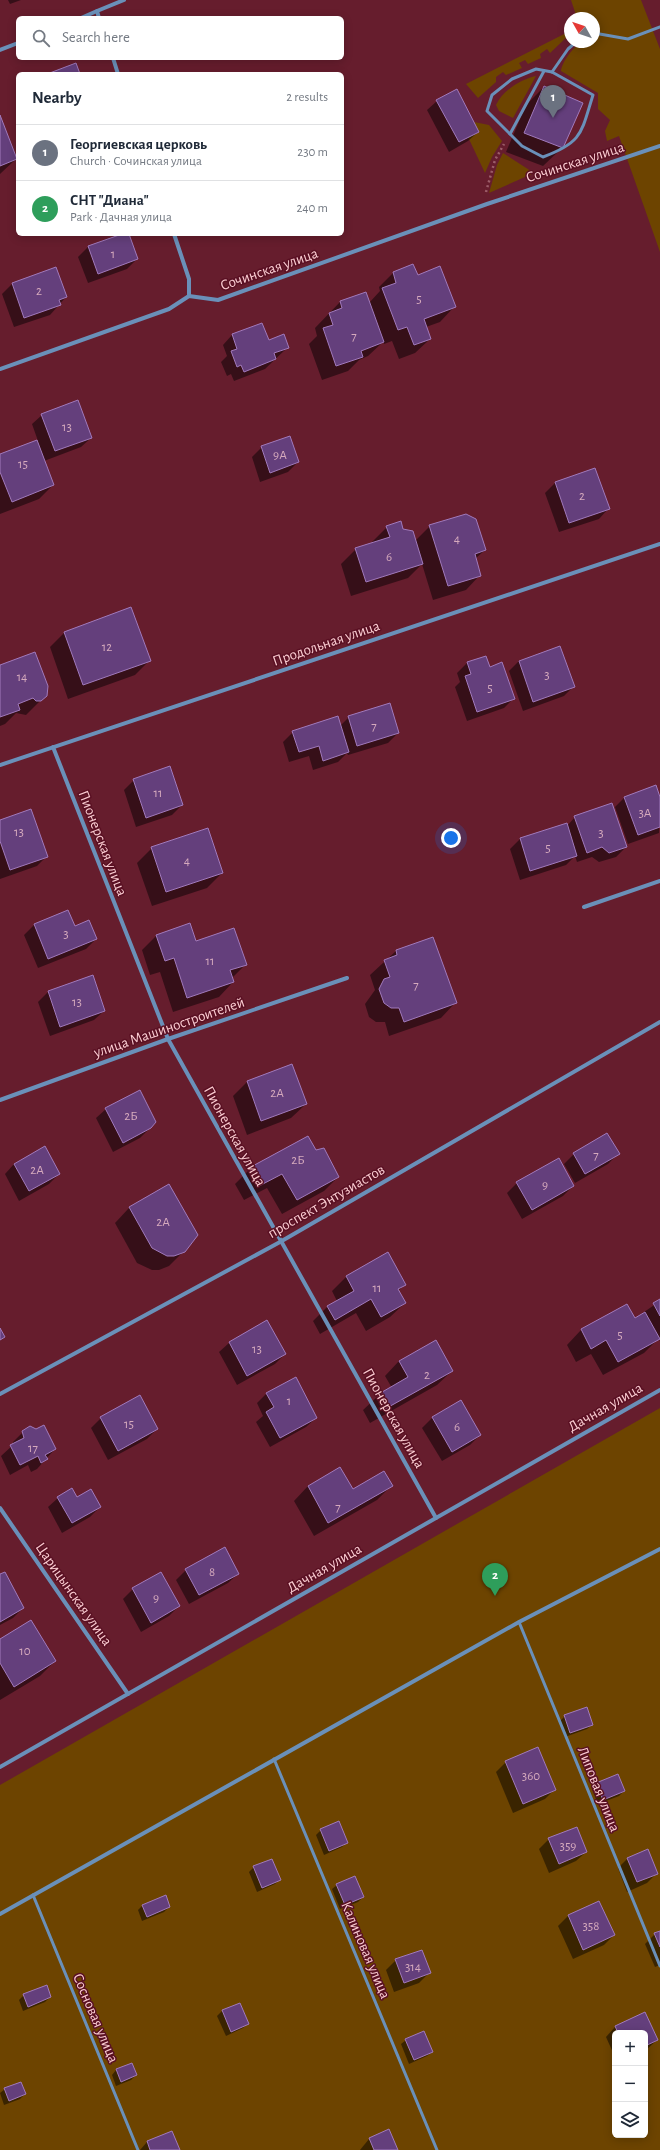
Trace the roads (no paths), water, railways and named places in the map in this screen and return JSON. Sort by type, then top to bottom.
[{"type":"street","points":[[85,16],[124,0]]},
{"type":"street","points":[[97,11],[99,16]]},
{"type":"street","points":[[0,50],[16,44]]},
{"type":"street","points":[[114,60],[117,72]]},
{"type":"street","name":"Сочинская улица","points":[[189,296],[218,300],[487,204],[660,146]]},
{"type":"street","points":[[0,369],[169,309],[189,296],[189,279],[175,236]]},
{"type":"street","name":"Продольная улица","points":[[0,765],[660,544]]},
{"type":"street","name":"Пионерская улица","points":[[53,747],[168,1039],[280,1242],[436,1518]]},
{"type":"street","points":[[584,907],[660,881]]},
{"type":"street","name":"улица Машиностроителей","points":[[0,1100],[168,1039],[347,978]]},
{"type":"street","name":"проспект Энтузиастов","points":[[0,1394],[280,1242],[660,1022]]},
{"type":"street","name":"Дачная улица","points":[[0,1767],[660,1390]]},
{"type":"street","name":"Царицынская улица","points":[[0,1508],[128,1694]]},
{"type":"street","points":[[0,1914],[519,1622],[660,1549]]},
{"type":"lane","points":[[600,34],[628,39],[660,27]]},
{"type":"lane","points":[[552,72],[569,48]]},
{"type":"lane","points":[[536,69],[544,71],[552,72],[593,95],[581,133],[566,149],[543,157],[522,146],[487,111],[492,95],[512,79],[536,69]]},
{"type":"lane","points":[[510,134],[544,71]]},
{"type":"lane","name":"Липовая улица","points":[[519,1622],[660,1966]]},
{"type":"lane","name":"Калиновая улица","points":[[274,1759],[437,2150]]},
{"type":"lane","name":"Сосновая улица","points":[[32,1895],[138,2150]]},
{"type":"place","name":"Георгиевская церковь","points":[[553,118]]},
{"type":"place","name":"СНТ \"Диана\"","points":[[495,1596]]}]
